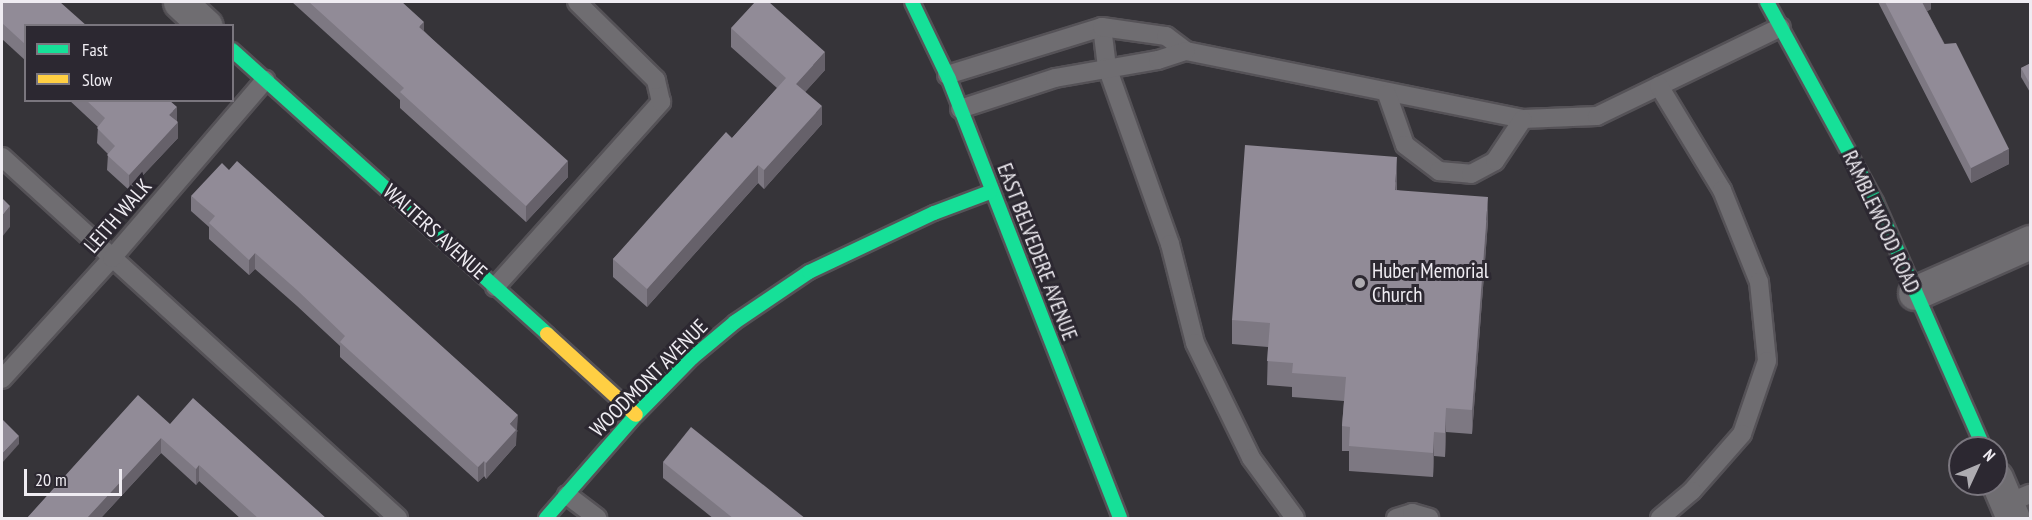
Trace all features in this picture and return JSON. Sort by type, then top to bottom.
[{"type":"street","points":[[180,2],[204,24]]},
{"type":"street","name":"EAST BELVEDERE AVENUE","points":[[912,2],[947,75],[990,192],[1120,519]]},
{"type":"street","name":"RAMBLEWOOD ROAD","points":[[1767,2],[1876,202],[1979,436]]},
{"type":"street","name":"WALTERS AVENUE","points":[[234,52],[636,415]]},
{"type":"street","name":"WOODMONT AVENUE","points":[[546,519],[636,415],[700,351],[809,272],[934,213],[990,192]]},
{"type":"street","points":[[1915,293],[2031,242]]},
{"type":"lane","points":[[495,287],[661,102],[656,80],[577,2]]},
{"type":"lane","points":[[1102,27],[1107,68],[1170,244],[1196,344],[1251,458],[1294,519]]},
{"type":"lane","points":[[947,75],[1102,27],[1166,36],[1186,51],[1387,94],[1523,119],[1597,116],[1781,27]]},
{"type":"lane","points":[[960,109],[1033,84],[1158,60],[1186,51]]},
{"type":"lane","name":"LEITH WALK","points":[[2,378],[112,258],[265,80]]},
{"type":"lane","points":[[1659,86],[1722,190],[1759,282],[1767,361],[1742,434],[1692,491],[1660,519]]},
{"type":"lane","points":[[1387,94],[1405,146],[1439,171],[1470,174],[1495,161],[1523,119]]},
{"type":"lane","points":[[2,157],[398,519]]},
{"type":"lane","points":[[567,495],[597,519]]},
{"type":"lane","points":[[1396,519],[1412,513],[1429,519]]},
{"type":"building","points":[[2,2],[60,2],[85,24],[24,24],[24,43],[2,23]]},
{"type":"building","points":[[309,2],[402,2],[424,22],[419,27],[568,161],[526,206],[400,92],[404,88]]},
{"type":"building","points":[[755,2],[769,2],[825,52],[796,84],[822,106],[764,170],[758,165],[647,289],[613,259],[726,132],[732,138],[786,78],[731,28]]},
{"type":"building","points":[[1885,2],[1922,2],[1944,44],[1956,43],[2009,149],[1971,168]]},
{"type":"building","points":[[2031,63],[2031,86],[2021,68]]},
{"type":"building","points":[[88,102],[171,102],[177,107],[169,115],[178,122],[129,175],[107,155],[115,146],[97,128],[105,118]]},
{"type":"building","name":"Huber Memorial Church","points":[[1245,145],[1397,157],[1395,190],[1488,197],[1472,410],[1446,408],[1445,433],[1434,432],[1433,453],[1349,446],[1350,427],[1342,426],[1346,377],[1292,373],[1293,363],[1267,361],[1270,323],[1232,320]]},
{"type":"building","points":[[237,161],[518,415],[510,424],[516,430],[486,463],[484,461],[478,467],[340,342],[345,336],[297,290],[255,253],[249,260],[209,223],[215,216],[191,196],[222,163],[229,170]]},
{"type":"building","points":[[2,198],[10,206],[2,216]]},
{"type":"building","points":[[138,395],[170,424],[193,398],[327,519],[259,519],[199,465],[196,469],[161,438],[86,519],[26,519]]},
{"type":"building","points":[[2,419],[19,436],[2,454]]},
{"type":"building","points":[[691,427],[806,519],[734,519],[663,462]]},
{"type":"traffic: fast","points":[[912,2],[949,79],[1120,518]]},
{"type":"traffic: fast","points":[[1767,2],[1876,202],[1979,436]]},
{"type":"traffic: fast","points":[[234,52],[547,334]]},
{"type":"traffic: fast","points":[[546,518],[636,415],[692,358],[735,322],[809,272],[934,213],[990,192]]},
{"type":"traffic: slow","points":[[547,334],[636,415]]},
{"type":"place","name":"Huber Memorial Church","points":[[1360,283]]}]
